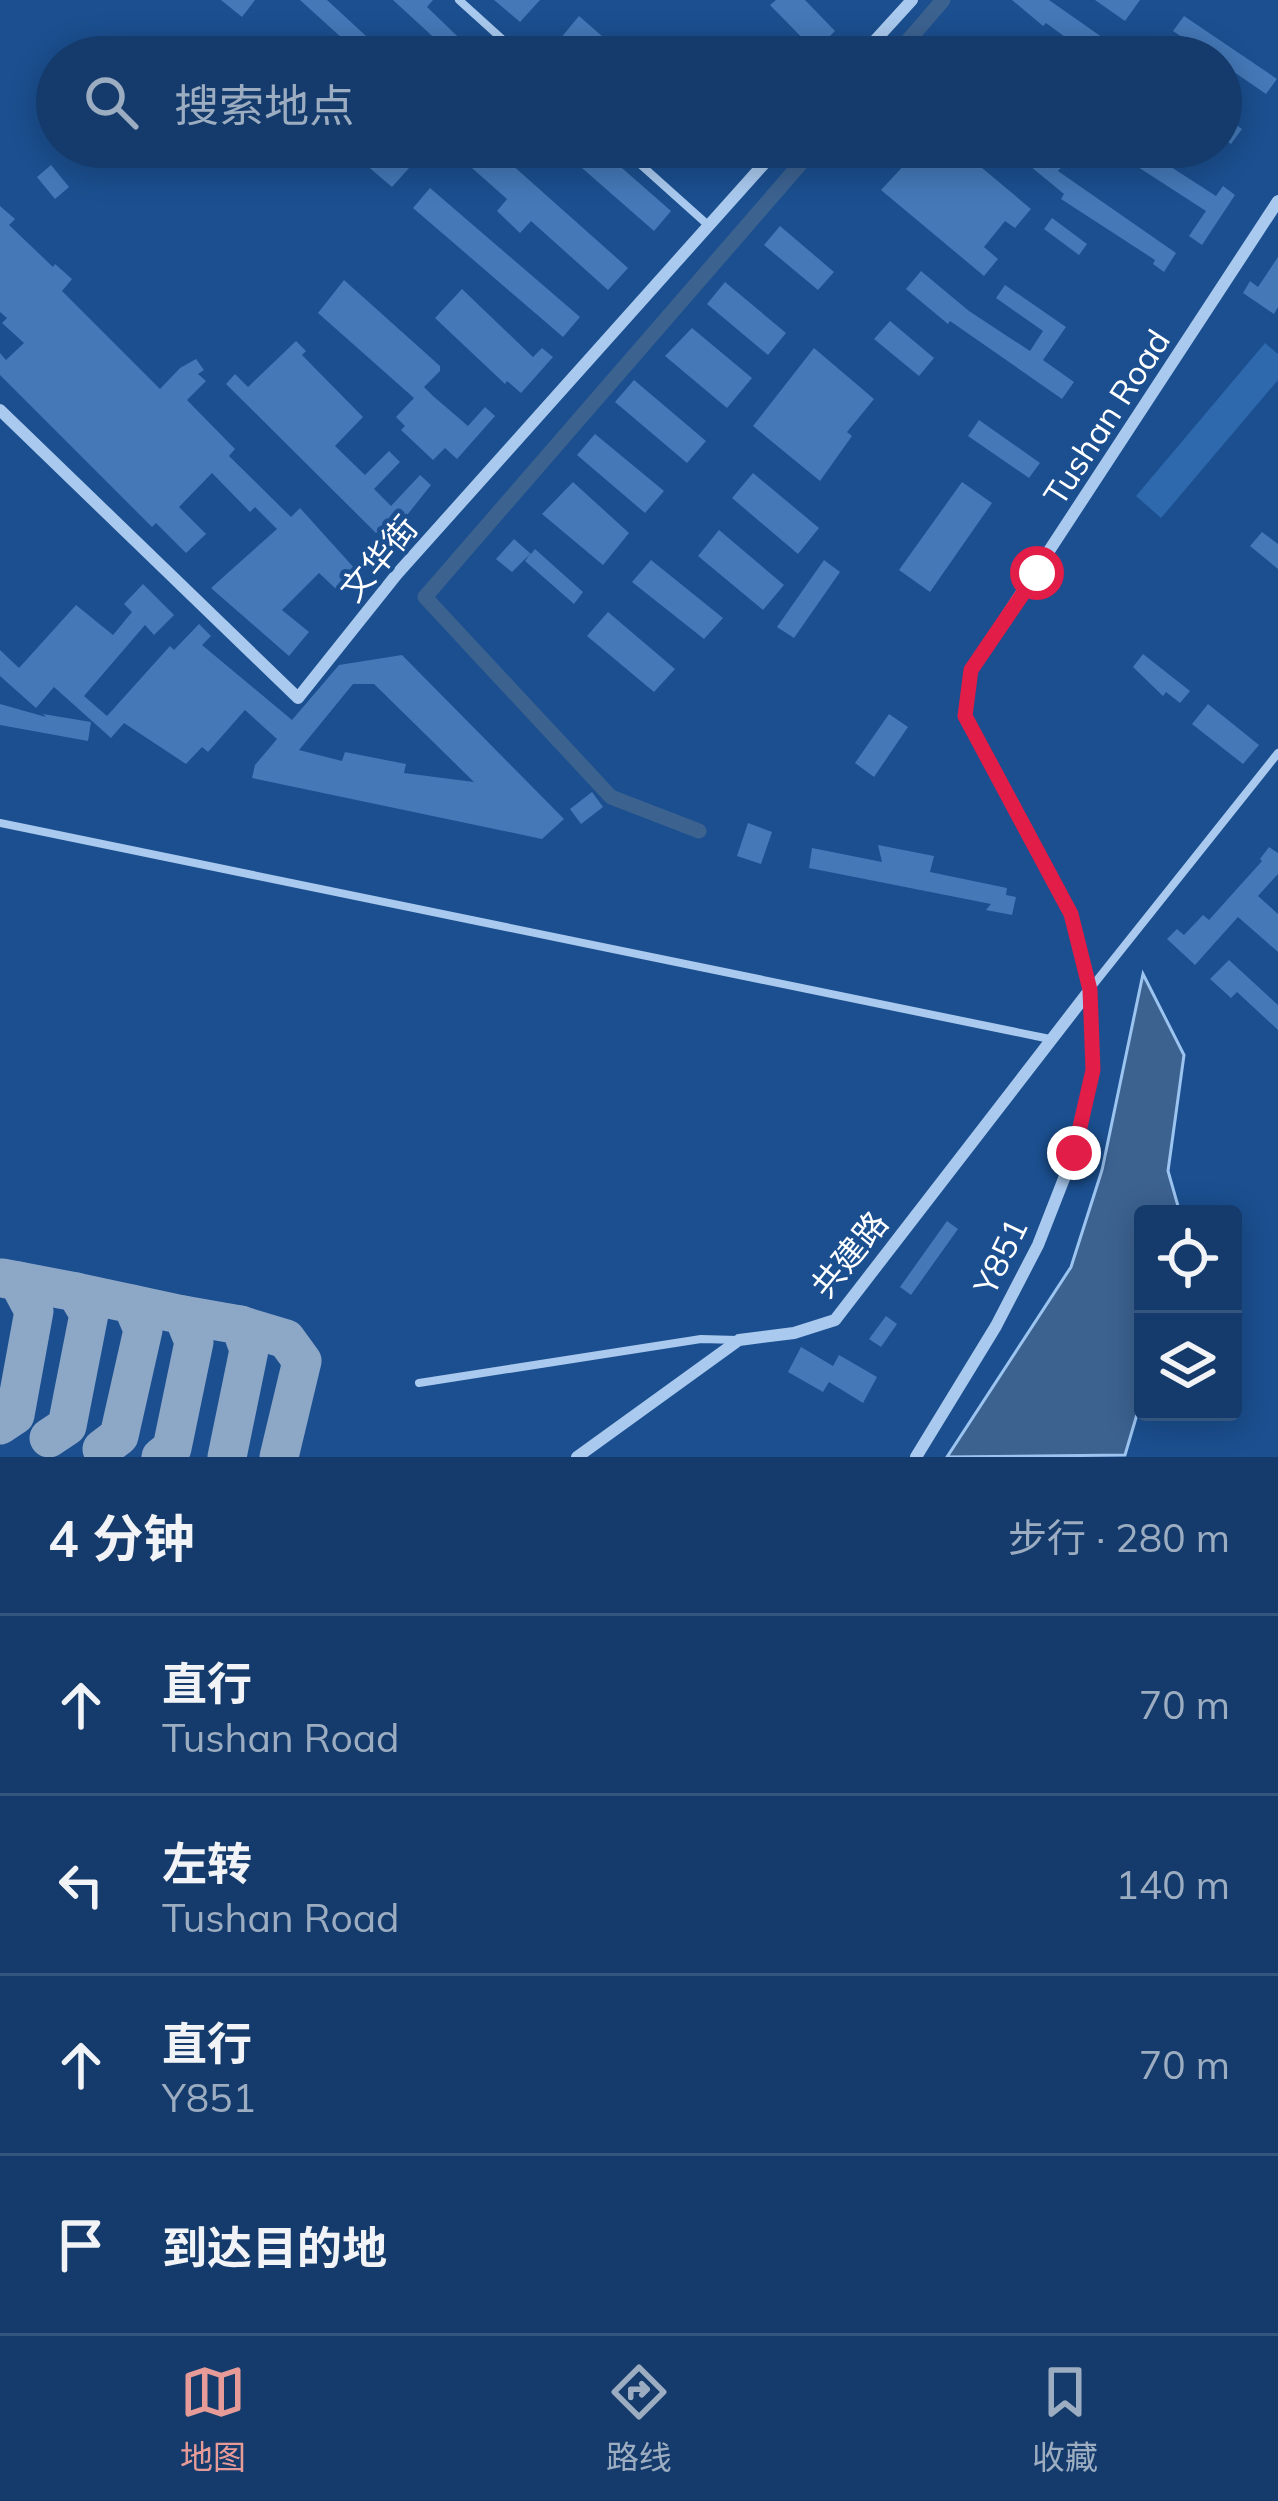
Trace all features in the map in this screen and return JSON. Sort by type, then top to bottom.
[{"type":"street","points":[[879,36],[912,0]]},
{"type":"street","name":"文华街","points":[[0,410],[298,698],[398,574],[760,168]]},
{"type":"street","name":"Tushan Road","points":[[1090,990],[1071,914],[965,716],[971,670],[1278,201]]},
{"type":"street","name":"共建路","points":[[577,1457],[739,1340],[794,1333],[835,1320],[1090,990]]},
{"type":"street","name":"Y851","points":[[916,1457],[996,1326],[1038,1245],[1074,1153],[1093,1070],[1090,990]]},
{"type":"lane","points":[[459,0],[499,36]]},
{"type":"lane","points":[[644,168],[708,226]]},
{"type":"lane","points":[[1090,990],[1278,753]]},
{"type":"lane","points":[[0,823],[1052,1039]]},
{"type":"lane","points":[[418,1383],[701,1339],[739,1340]]},
{"type":"shaded area","points":[[1265,343],[1278,354],[1278,380],[1161,518],[1136,496]]},
{"type":"shaded area","points":[[1143,974],[1184,1055],[1168,1171],[1178,1205],[1134,1205],[1135,1421],[1125,1455],[947,1457],[1071,1267],[1102,1170]]},
{"type":"building","points":[[221,0],[255,0],[242,17]]},
{"type":"building","points":[[300,0],[327,0],[366,36],[340,36]]},
{"type":"building","points":[[393,0],[433,0],[427,7],[457,36],[432,36]]},
{"type":"building","points":[[494,0],[540,0],[520,22]]},
{"type":"building","points":[[776,0],[805,0],[835,31],[830,36],[800,36],[770,5]]},
{"type":"building","points":[[1012,0],[1049,0],[1100,36],[1064,36],[1046,23],[1043,26]]},
{"type":"building","points":[[1095,0],[1140,0],[1125,21]]},
{"type":"building","points":[[579,16],[602,36],[562,36]]},
{"type":"building","points":[[1184,16],[1214,36],[1180,36],[1173,31]]},
{"type":"building","points":[[1242,55],[1277,79],[1266,94],[1242,77]]},
{"type":"building","points":[[53,168],[69,187],[55,199],[37,177]]},
{"type":"building","points":[[370,168],[409,168],[392,187]]},
{"type":"building","points":[[472,168],[516,168],[628,268],[608,290],[531,221],[520,233],[497,211],[507,199]]},
{"type":"building","points":[[582,168],[622,168],[671,211],[654,231]]},
{"type":"building","points":[[901,168],[982,168],[1031,209],[1015,228],[1005,221],[984,247],[998,259],[984,276],[881,190]]},
{"type":"building","points":[[1032,168],[1061,168],[1058,171],[1176,253],[1164,272],[1153,264],[1155,260],[1061,199],[1064,194]]},
{"type":"building","points":[[1139,168],[1173,168],[1216,196],[1223,186],[1235,195],[1202,245],[1189,236],[1206,211]]},
{"type":"building","points":[[430,188],[580,317],[563,337],[413,208]]},
{"type":"building","points":[[0,206],[15,219],[9,225],[72,279],[62,291],[160,389],[196,359],[204,370],[198,374],[206,381],[187,400],[235,449],[229,456],[291,517],[300,508],[356,570],[336,589],[319,573],[282,610],[309,632],[289,656],[211,588],[277,529],[255,507],[250,512],[212,473],[179,507],[206,534],[186,553],[156,523],[152,527],[0,375],[0,353],[6,360],[24,343],[2,323],[7,318],[0,312]]},
{"type":"building","points":[[1052,218],[1087,244],[1079,255],[1044,229]]},
{"type":"building","points":[[780,226],[834,272],[818,290],[764,245]]},
{"type":"building","points":[[1278,257],[1274,314],[1243,293],[1250,281],[1258,287]]},
{"type":"building","points":[[921,271],[969,311],[1030,351],[1043,331],[996,298],[1005,285],[1066,327],[1043,360],[1074,382],[1062,399],[950,321],[948,324],[906,289]]},
{"type":"building","points":[[344,280],[440,366],[424,387],[433,396],[468,426],[485,407],[495,416],[457,459],[445,448],[433,460],[401,430],[405,426],[396,417],[414,398],[318,313]]},
{"type":"building","points":[[725,282],[786,333],[768,355],[707,304]]},
{"type":"building","points":[[462,289],[533,357],[542,348],[553,357],[521,393],[505,384],[435,318]]},
{"type":"building","points":[[890,321],[934,358],[919,376],[874,339]]},
{"type":"building","points":[[692,328],[752,378],[727,408],[665,356]]},
{"type":"building","points":[[296,341],[306,351],[302,355],[363,417],[335,446],[365,475],[389,451],[400,462],[374,489],[391,506],[420,475],[431,485],[396,529],[388,522],[376,533],[226,384],[235,374],[248,387]]},
{"type":"building","points":[[814,348],[874,399],[847,432],[852,436],[820,481],[753,426]]},
{"type":"building","points":[[634,380],[706,441],[687,463],[615,402]]},
{"type":"building","points":[[979,420],[1040,463],[1029,478],[968,436]]},
{"type":"building","points":[[595,434],[664,491],[645,513],[577,455]]},
{"type":"building","points":[[753,473],[819,528],[798,554],[732,498]]},
{"type":"building","points":[[573,482],[629,533],[603,565],[542,514]]},
{"type":"building","points":[[962,482],[992,503],[930,592],[899,570]]},
{"type":"building","points":[[719,530],[784,585],[763,610],[698,556]]},
{"type":"building","points":[[1262,532],[1278,544],[1278,569],[1250,546]]},
{"type":"building","points":[[514,539],[531,554],[535,549],[583,592],[574,604],[525,561],[530,554],[512,572],[496,559]]},
{"type":"building","points":[[651,560],[723,618],[704,639],[632,582]]},
{"type":"building","points":[[824,560],[840,572],[794,638],[777,627]]},
{"type":"building","points":[[143,584],[174,615],[154,635],[145,625],[84,696],[107,716],[170,646],[174,650],[199,624],[211,636],[202,645],[292,720],[339,665],[402,655],[564,819],[542,839],[252,778],[255,765],[277,739],[245,710],[208,752],[202,747],[186,764],[124,723],[111,738],[54,687],[36,708],[0,676],[0,650],[19,668],[76,605],[113,635],[132,612],[124,604]],"holes":[[[353,684],[374,684],[474,782],[404,773],[406,764],[345,752],[342,761],[299,750]]]},
{"type":"building","points":[[608,612],[675,669],[654,692],[587,636]]},
{"type":"building","points":[[1143,654],[1190,691],[1180,703],[1166,692],[1163,696],[1133,667]]},
{"type":"building","points":[[0,704],[46,717],[43,714],[91,722],[88,741],[0,725]]},
{"type":"building","points":[[1208,704],[1259,745],[1243,764],[1192,724]]},
{"type":"building","points":[[889,714],[908,727],[874,777],[855,763]]},
{"type":"building","points":[[592,792],[603,807],[581,824],[570,809]]},
{"type":"building","points":[[748,823],[772,832],[761,864],[737,856]]},
{"type":"building","points":[[878,845],[934,856],[930,872],[1007,888],[1006,895],[1016,897],[1012,915],[986,910],[991,904],[809,868],[812,848],[882,862]]},
{"type":"building","points":[[1269,847],[1278,853],[1278,874],[1258,896],[1278,914],[1278,952],[1238,917],[1195,965],[1167,939],[1177,929],[1184,935],[1203,915],[1209,920]]},
{"type":"building","points":[[1229,960],[1278,1005],[1278,1030],[1237,992],[1231,998],[1210,979]]},
{"type":"building","points":[[947,1221],[958,1229],[911,1295],[900,1287]]},
{"type":"building","points":[[886,1316],[897,1324],[881,1347],[869,1339]]},
{"type":"building","points":[[801,1347],[833,1366],[839,1355],[877,1377],[863,1403],[829,1382],[823,1392],[788,1372]]},
{"type":"waterway","points":[[912,36],[943,0]]},
{"type":"waterway","points":[[699,831],[611,797],[425,597],[797,168]]},
{"type":"taxiway","points":[[0,1425],[15,1415],[34,1311],[18,1281],[2,1278]]},
{"type":"taxiway","points":[[18,1281],[76,1292],[89,1314],[67,1426],[49,1438]]},
{"type":"taxiway","points":[[76,1292],[132,1304],[143,1330],[119,1436],[102,1449]]},
{"type":"taxiway","points":[[132,1304],[183,1315],[194,1342],[172,1448],[161,1457]]},
{"type":"taxiway","points":[[183,1315],[240,1325],[249,1350],[227,1457]]},
{"type":"taxiway","points":[[240,1325],[286,1339],[302,1361],[279,1457]]},
{"type":"route","points":[[1037,573],[971,670],[965,716],[1071,914],[1090,990],[1093,1070],[1074,1153]]}]
